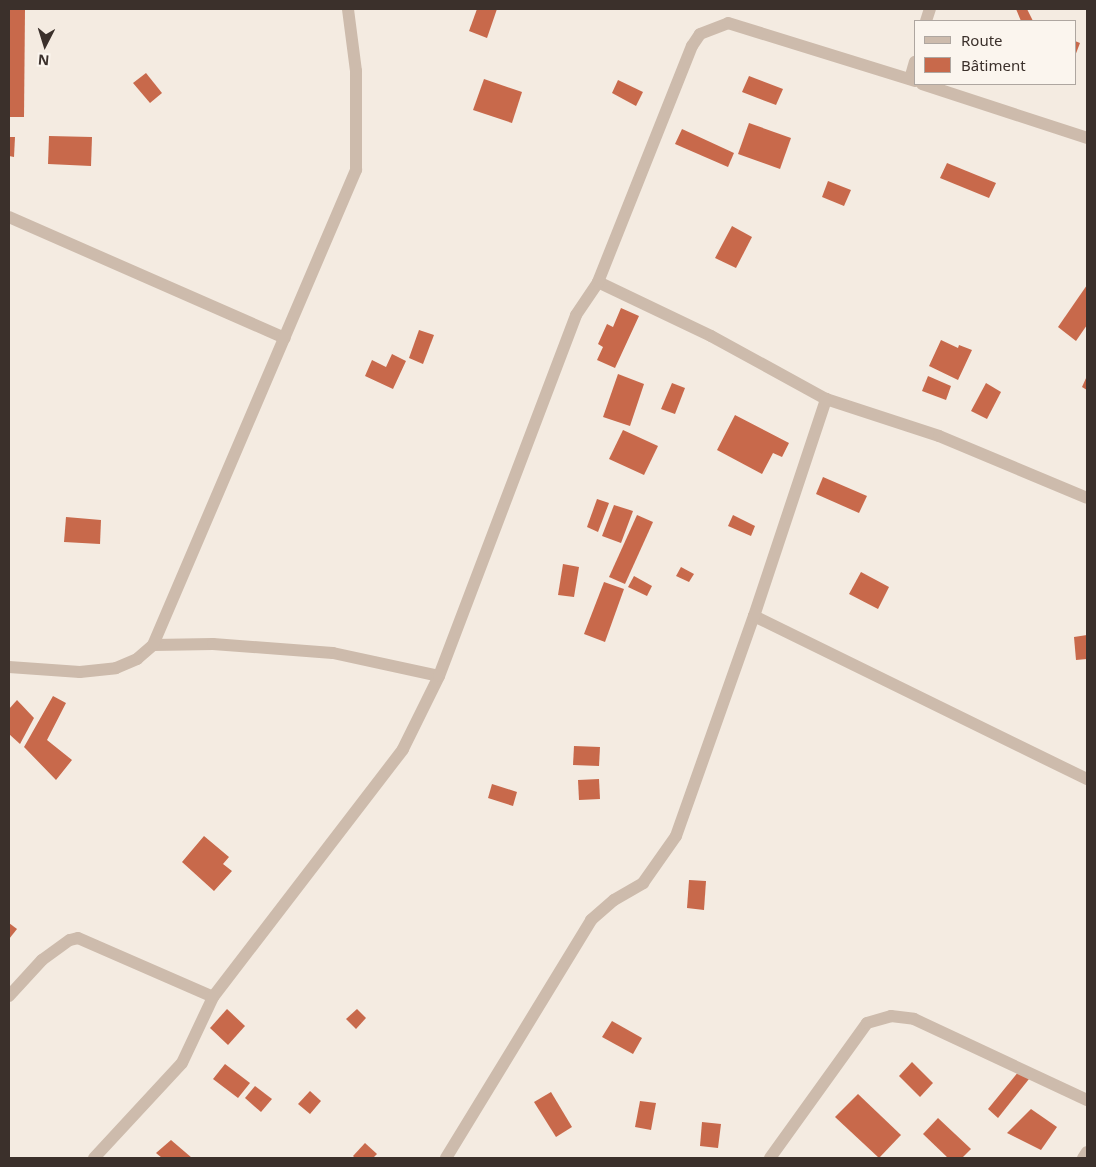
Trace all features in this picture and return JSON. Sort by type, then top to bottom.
[{"type":"street","points":[[9,667],[80,672],[116,668],[137,660],[153,645],[356,170],[356,71],[348,9]]},
{"type":"street","points":[[94,1158],[182,1063],[213,997],[403,749],[440,676],[576,315],[598,282],[692,46],[700,34],[728,23],[912,80]]},
{"type":"street","points":[[925,85],[1087,138]]},
{"type":"street","points":[[9,217],[285,338]]},
{"type":"street","points":[[598,282],[711,336],[826,399],[939,436],[1087,498]]},
{"type":"street","points":[[451,1156],[591,920],[614,900],[643,883],[676,836],[754,616],[826,399]]},
{"type":"street","points":[[754,616],[1087,779]]},
{"type":"street","points":[[153,645],[213,644],[333,653],[440,676]]},
{"type":"street","points":[[9,996],[42,960],[70,940],[78,938],[213,997]]},
{"type":"street","points":[[770,1158],[867,1023],[891,1016],[914,1019],[1087,1100]]},
{"type":"street","points":[[1083,1158],[1087,1152]]},
{"type":"building","points":[[9,9],[25,9],[24,117],[9,117]]},
{"type":"building","points":[[477,9],[497,9],[487,38],[469,31]]},
{"type":"building","points":[[1016,9],[1027,9],[1032,20],[1021,20]]},
{"type":"building","points":[[1076,41],[1080,43],[1076,53]]},
{"type":"building","points":[[146,73],[162,93],[150,103],[133,83]]},
{"type":"building","points":[[749,76],[783,89],[776,105],[742,92]]},
{"type":"building","points":[[484,79],[522,92],[512,123],[473,110]]},
{"type":"building","points":[[618,80],[643,92],[636,106],[612,93]]},
{"type":"building","points":[[749,123],[791,138],[780,169],[738,154]]},
{"type":"building","points":[[682,129],[734,153],[728,167],[675,144]]},
{"type":"building","points":[[49,136],[92,137],[91,166],[48,164]]},
{"type":"building","points":[[9,137],[15,137],[14,157],[9,156]]},
{"type":"building","points":[[947,163],[996,183],[989,198],[940,178]]},
{"type":"building","points":[[828,181],[851,190],[844,206],[822,197]]},
{"type":"building","points":[[732,226],[752,237],[736,268],[715,258]]},
{"type":"building","points":[[1087,285],[1087,325],[1076,341],[1058,327]]},
{"type":"building","points":[[621,308],[639,316],[615,368],[597,360],[603,347],[598,344],[607,324],[613,327]]},
{"type":"building","points":[[419,330],[434,335],[423,364],[409,358]]},
{"type":"building","points":[[941,340],[958,348],[959,345],[972,350],[958,380],[929,366]]},
{"type":"building","points":[[392,354],[406,361],[393,389],[365,376],[372,360],[386,367]]},
{"type":"building","points":[[618,374],[644,384],[630,426],[603,417]]},
{"type":"building","points":[[928,376],[951,386],[946,400],[922,391]]},
{"type":"building","points":[[1087,376],[1087,390],[1082,387]]},
{"type":"building","points":[[672,383],[685,388],[675,414],[661,409]]},
{"type":"building","points":[[986,383],[1001,392],[987,419],[971,411]]},
{"type":"building","points":[[735,415],[789,443],[782,457],[773,453],[762,474],[717,450]]},
{"type":"building","points":[[623,430],[658,446],[644,475],[609,459]]},
{"type":"building","points":[[823,477],[867,496],[859,513],[816,494]]},
{"type":"building","points":[[597,499],[609,503],[598,532],[587,527]]},
{"type":"building","points":[[614,505],[633,511],[621,543],[602,536]]},
{"type":"building","points":[[637,515],[653,522],[625,584],[609,577]]},
{"type":"building","points":[[733,515],[755,526],[751,536],[728,526]]},
{"type":"building","points":[[66,517],[101,520],[100,544],[64,542]]},
{"type":"building","points":[[563,564],[579,567],[574,597],[558,595]]},
{"type":"building","points":[[681,567],[694,574],[689,582],[676,576]]},
{"type":"building","points":[[861,572],[889,587],[878,609],[849,594]]},
{"type":"building","points":[[634,576],[652,586],[647,596],[628,587]]},
{"type":"building","points":[[604,582],[624,589],[605,642],[584,634]]},
{"type":"building","points":[[1087,635],[1087,659],[1076,660],[1074,637]]},
{"type":"building","points":[[53,696],[66,703],[47,740],[72,760],[56,780],[24,747]]},
{"type":"building","points":[[17,700],[34,718],[20,744],[9,734],[9,709]]},
{"type":"building","points":[[574,746],[600,747],[599,766],[573,765]]},
{"type":"building","points":[[599,779],[600,799],[579,800],[578,780]]},
{"type":"building","points":[[492,784],[517,792],[513,806],[488,798]]},
{"type":"building","points":[[204,836],[229,857],[223,864],[232,871],[214,891],[182,862]]},
{"type":"building","points":[[689,880],[706,881],[704,910],[687,908]]},
{"type":"building","points":[[9,923],[17,929],[9,939]]},
{"type":"building","points":[[227,1009],[245,1026],[228,1045],[210,1028]]},
{"type":"building","points":[[357,1009],[366,1018],[356,1029],[346,1019]]},
{"type":"building","points":[[612,1021],[642,1038],[633,1054],[602,1037]]},
{"type":"building","points":[[912,1062],[933,1083],[920,1097],[899,1076]]},
{"type":"building","points":[[225,1064],[250,1083],[238,1098],[213,1079]]},
{"type":"building","points":[[1019,1071],[1029,1079],[998,1118],[988,1109]]},
{"type":"building","points":[[255,1086],[272,1099],[261,1112],[245,1098]]},
{"type":"building","points":[[310,1091],[321,1101],[310,1114],[298,1104]]},
{"type":"building","points":[[551,1092],[572,1127],[556,1137],[534,1102]]},
{"type":"building","points":[[858,1094],[901,1135],[879,1158],[835,1117]]},
{"type":"building","points":[[640,1101],[656,1103],[651,1130],[635,1127]]},
{"type":"building","points":[[1031,1109],[1057,1127],[1041,1150],[1007,1133]]},
{"type":"building","points":[[938,1118],[971,1149],[962,1158],[948,1158],[923,1134]]},
{"type":"building","points":[[702,1122],[721,1124],[718,1148],[700,1146]]},
{"type":"building","points":[[171,1140],[192,1158],[162,1158],[156,1153]]},
{"type":"building","points":[[365,1143],[377,1154],[373,1158],[355,1158],[353,1156]]}]
